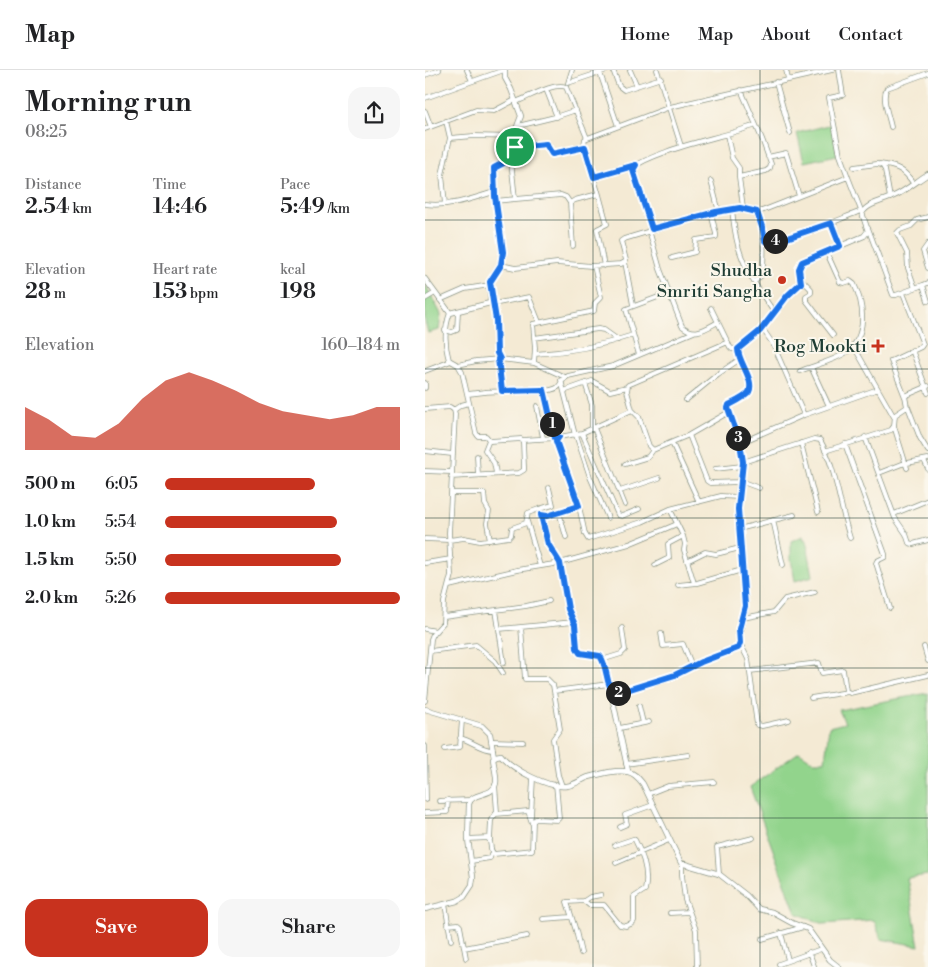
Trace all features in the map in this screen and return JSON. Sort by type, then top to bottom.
[{"type":"street","points":[[426,73],[439,70]]},
{"type":"street","points":[[467,70],[472,81]]},
{"type":"street","points":[[484,70],[486,76]]},
{"type":"street","points":[[425,98],[505,70],[505,78],[521,116],[515,137],[513,158],[511,160],[515,199]]},
{"type":"street","points":[[572,70],[567,85],[587,138]]},
{"type":"street","points":[[425,130],[476,110],[494,111],[546,89],[567,85],[600,71],[607,70]]},
{"type":"street","points":[[613,70],[622,90],[661,78]]},
{"type":"street","points":[[657,70],[681,146]]},
{"type":"street","points":[[786,70],[788,79]]},
{"type":"street","points":[[604,266],[597,229],[607,224],[585,147],[584,141],[587,138],[670,107],[817,71],[832,70]]},
{"type":"street","points":[[839,70],[843,95],[829,98],[840,155],[893,294],[903,293],[926,284],[928,301]]},
{"type":"street","points":[[600,71],[619,126]]},
{"type":"street","points":[[633,71],[637,86]]},
{"type":"street","points":[[891,127],[885,90],[928,73]]},
{"type":"street","points":[[776,82],[790,133]]},
{"type":"street","points":[[546,89],[557,117]]},
{"type":"street","points":[[739,177],[769,170],[771,164],[741,90]]},
{"type":"street","points":[[425,110],[431,127]]},
{"type":"street","points":[[518,126],[557,117],[576,110]]},
{"type":"street","points":[[445,204],[442,175],[450,138],[446,121]]},
{"type":"street","points":[[594,177],[636,165],[681,146],[727,135],[756,125]]},
{"type":"street","points":[[727,135],[732,158],[739,168],[744,203],[740,208]]},
{"type":"street","points":[[450,138],[474,136],[515,137]]},
{"type":"street","points":[[515,147],[546,144],[552,154],[585,147]]},
{"type":"street","points":[[769,157],[786,153],[799,196]]},
{"type":"street","points":[[502,391],[497,353],[496,320],[489,285],[501,265],[503,252],[494,192],[494,168],[511,160]]},
{"type":"street","points":[[880,164],[885,170],[890,198]]},
{"type":"street","points":[[854,167],[880,164],[896,166],[908,175],[913,183]]},
{"type":"street","points":[[636,165],[633,170],[656,259],[682,326],[690,332],[699,332],[718,322]]},
{"type":"street","points":[[765,241],[778,241],[862,212],[869,206],[901,192],[928,174]]},
{"type":"street","points":[[633,306],[622,240],[711,213],[740,208],[757,212],[848,177]]},
{"type":"street","points":[[711,181],[719,212]]},
{"type":"street","points":[[571,203],[575,200],[598,194],[598,188]]},
{"type":"street","points":[[425,204],[445,204],[494,192]]},
{"type":"street","points":[[495,201],[561,195],[565,197],[571,203],[573,246]]},
{"type":"street","points":[[732,210],[739,252],[754,282],[774,312]]},
{"type":"street","points":[[754,282],[763,271],[765,241],[757,212]]},
{"type":"street","points":[[672,258],[695,252],[696,240],[716,237],[711,213]]},
{"type":"street","points":[[915,288],[907,268],[907,253],[897,233],[911,226],[917,220],[928,217]]},
{"type":"street","points":[[831,223],[840,246]]},
{"type":"street","points":[[833,335],[806,300],[806,296],[811,293],[811,289],[801,279],[799,269],[802,262],[864,236],[868,231],[867,226]]},
{"type":"street","points":[[928,244],[923,251],[928,268]]},
{"type":"street","points":[[800,371],[843,354],[853,345],[862,322],[862,306],[854,284],[850,281],[841,282],[827,251]]},
{"type":"street","points":[[501,265],[515,268],[557,263],[604,266],[625,262]]},
{"type":"street","points":[[534,363],[533,324],[594,311],[595,303],[601,297],[594,266]]},
{"type":"street","points":[[425,279],[450,313]]},
{"type":"street","points":[[711,308],[732,349],[738,349],[754,337],[789,293],[798,286],[801,279]]},
{"type":"street","points":[[440,300],[465,289],[489,285]]},
{"type":"street","points":[[425,299],[435,292]]},
{"type":"street","points":[[639,355],[625,311],[627,308],[669,293]]},
{"type":"street","points":[[903,293],[923,344],[891,361],[920,438],[928,451]]},
{"type":"street","points":[[450,313],[486,304],[490,302],[491,297]]},
{"type":"street","points":[[493,304],[529,297],[539,322]]},
{"type":"street","points":[[445,330],[452,332],[457,330],[458,312]]},
{"type":"street","points":[[450,313],[445,330],[447,354],[462,372],[478,436],[486,436],[493,442],[521,438],[522,440],[576,435],[632,410]]},
{"type":"street","points":[[762,328],[777,351],[804,415]]},
{"type":"street","points":[[534,338],[598,329],[604,330],[618,340]]},
{"type":"street","points":[[468,394],[557,388],[563,379],[613,366],[694,332]]},
{"type":"street","points":[[535,354],[571,350],[633,335]]},
{"type":"street","points":[[564,391],[585,382],[596,381],[607,390],[613,391],[627,387],[628,384],[728,342]]},
{"type":"street","points":[[853,345],[894,417],[894,426],[907,468]]},
{"type":"street","points":[[738,349],[740,359],[748,375],[749,391],[729,405],[729,412],[740,443],[743,464],[738,497],[745,606],[739,629],[740,643],[746,654],[750,671],[757,725],[762,726],[789,720]]},
{"type":"street","points":[[912,350],[928,393]]},
{"type":"street","points":[[458,365],[499,359],[534,363],[563,379]]},
{"type":"street","points":[[686,400],[740,359]]},
{"type":"street","points":[[425,370],[451,361]]},
{"type":"street","points":[[811,367],[829,406]]},
{"type":"street","points":[[563,379],[564,391],[585,465],[608,518]]},
{"type":"street","points":[[585,382],[591,400],[593,428],[625,505]]},
{"type":"street","points":[[425,383],[425,388]]},
{"type":"street","points":[[627,387],[632,410],[639,416],[649,446],[653,450]]},
{"type":"street","points":[[905,396],[927,387]]},
{"type":"street","points":[[740,443],[804,415],[878,389]]},
{"type":"street","points":[[544,390],[557,438],[556,441],[579,506],[585,534],[588,539],[642,522],[670,509],[721,496],[738,497]]},
{"type":"street","points":[[454,410],[461,405],[469,403]]},
{"type":"street","points":[[894,417],[907,408],[907,405]]},
{"type":"street","points":[[537,406],[543,438]]},
{"type":"street","points":[[425,409],[450,407],[454,410]]},
{"type":"street","points":[[425,701],[431,639],[443,624],[444,602],[451,575],[449,540],[454,410]]},
{"type":"street","points":[[625,464],[648,457],[653,450],[689,435],[729,412]]},
{"type":"street","points":[[825,451],[891,430],[894,426]]},
{"type":"street","points":[[583,433],[618,515],[622,516],[639,509]]},
{"type":"street","points":[[689,435],[707,481],[710,483],[740,481],[759,488]]},
{"type":"street","points":[[865,437],[894,514],[911,544],[928,540]]},
{"type":"street","points":[[715,469],[743,464],[817,438],[822,442],[825,451],[841,500],[843,516],[850,538]]},
{"type":"street","points":[[489,440],[485,450],[494,462],[496,474]]},
{"type":"street","points":[[425,471],[478,475],[519,473],[524,470],[522,440]]},
{"type":"street","points":[[672,443],[699,502]]},
{"type":"street","points":[[801,443],[818,512]]},
{"type":"street","points":[[845,444],[885,554],[885,557],[876,563],[890,608]]},
{"type":"street","points":[[425,451],[452,454]]},
{"type":"street","points":[[477,456],[478,475]]},
{"type":"street","points":[[879,473],[906,463],[926,459],[928,469]]},
{"type":"street","points":[[620,491],[659,478]]},
{"type":"street","points":[[540,566],[527,521],[528,513],[553,505],[549,488]]},
{"type":"street","points":[[451,493],[484,493],[486,506],[489,511],[487,523],[490,540]]},
{"type":"street","points":[[894,514],[928,500]]},
{"type":"street","points":[[541,515],[547,516],[579,506]]},
{"type":"street","points":[[539,509],[548,544],[560,563],[568,609],[574,622],[578,651],[583,654],[598,655],[604,662],[609,684],[614,694],[613,701],[628,771],[638,778],[647,794],[679,862],[719,874],[746,895],[759,909],[772,912],[811,932],[821,949],[839,967]]},
{"type":"street","points":[[670,509],[685,542],[683,550],[694,583]]},
{"type":"street","points":[[559,512],[566,537]]},
{"type":"street","points":[[739,529],[794,515]]},
{"type":"street","points":[[773,520],[783,565]]},
{"type":"street","points":[[425,539],[449,540],[464,538],[477,541],[510,537],[512,528],[525,524],[527,521]]},
{"type":"street","points":[[449,586],[560,563],[629,544],[677,524]]},
{"type":"street","points":[[655,565],[669,558],[668,544],[683,536]]},
{"type":"street","points":[[687,560],[705,552],[716,554],[740,548]]},
{"type":"street","points":[[425,564],[451,559]]},
{"type":"street","points":[[679,585],[694,583],[742,570]]},
{"type":"street","points":[[743,618],[774,612],[785,599],[815,592]]},
{"type":"street","points":[[444,617],[549,601]]},
{"type":"street","points":[[496,610],[504,663]]},
{"type":"street","points":[[499,630],[574,622]]},
{"type":"street","points":[[521,627],[525,679],[547,679],[551,682],[554,691],[560,729],[555,734],[553,740],[558,775],[562,786]]},
{"type":"street","points":[[604,662],[605,659],[621,654],[625,650],[622,628]]},
{"type":"street","points":[[425,629],[436,631]]},
{"type":"street","points":[[661,633],[663,646],[683,644],[692,666]]},
{"type":"street","points":[[614,694],[675,675],[692,666],[733,651],[738,648],[740,643]]},
{"type":"street","points":[[430,651],[475,645],[495,661],[503,673]]},
{"type":"street","points":[[924,647],[928,661]]},
{"type":"street","points":[[750,671],[819,663],[822,673],[843,670],[848,692]]},
{"type":"street","points":[[811,698],[928,675]]},
{"type":"street","points":[[554,691],[609,684]]},
{"type":"street","points":[[639,706],[643,723]]},
{"type":"street","points":[[425,710],[482,726],[486,729],[491,741],[498,808],[490,823],[492,852],[489,858],[471,861]]},
{"type":"street","points":[[445,749],[458,748],[460,746],[462,720]]},
{"type":"street","points":[[620,728],[649,722]]},
{"type":"street","points":[[460,738],[471,741],[483,750],[493,750]]},
{"type":"street","points":[[491,741],[523,742]]},
{"type":"street","points":[[425,746],[426,800]]},
{"type":"street","points":[[626,764],[688,755]]},
{"type":"street","points":[[494,757],[501,756],[507,762],[533,778],[562,786],[567,786],[596,775],[628,771]]},
{"type":"street","points":[[492,852],[495,854],[532,850],[533,778]]},
{"type":"street","points":[[647,794],[668,786],[714,782]]},
{"type":"street","points":[[532,823],[534,820],[555,820],[559,818],[556,784]]},
{"type":"street","points":[[439,801],[470,800],[492,790],[495,785]]},
{"type":"street","points":[[425,813],[447,812],[448,800]]},
{"type":"street","points":[[425,910],[464,897],[472,885],[473,877],[468,839],[470,800]]},
{"type":"street","points":[[621,827],[627,824],[625,815],[653,805]]},
{"type":"street","points":[[496,814],[525,810],[529,812],[531,817]]},
{"type":"street","points":[[468,839],[488,838],[491,840]]},
{"type":"street","points":[[719,874],[717,847],[753,838]]},
{"type":"street","points":[[583,901],[589,905],[604,905],[620,925],[626,926],[631,924],[635,916],[634,898],[645,892],[647,880],[643,852],[634,839],[615,845]]},
{"type":"street","points":[[616,863],[669,840]]},
{"type":"street","points":[[682,864],[685,900],[695,930],[697,967]]},
{"type":"street","points":[[581,953],[567,902],[583,901],[601,895]]},
{"type":"street","points":[[445,904],[451,940]]},
{"type":"street","points":[[670,913],[689,912]]},
{"type":"street","points":[[543,920],[571,917]]},
{"type":"street","points":[[448,925],[458,924],[460,926],[466,958]]},
{"type":"street","points":[[762,938],[803,927]]},
{"type":"street","points":[[781,934],[789,960]]},
{"type":"street","points":[[464,948],[527,936]]},
{"type":"street","points":[[779,964],[821,949]]},
{"type":"street","points":[[809,952],[815,966]]},
{"type":"green space","points":[[833,124],[837,155],[804,162],[797,133]]},
{"type":"green space","points":[[425,284],[441,314],[439,330],[428,333],[425,321]]},
{"type":"green space","points":[[803,536],[804,540],[806,539],[813,576],[795,581],[791,559],[791,541]]},
{"type":"green space","points":[[928,693],[928,875],[907,878],[919,946],[881,939],[874,920],[824,924],[796,913],[750,787],[799,752],[813,761],[825,761],[829,727],[845,723],[839,710]]},
{"type":"place","name":"Shudha Smriti Sangha","points":[[782,280]]},
{"type":"place","name":"Rog Mookti","points":[[878,346]]},
{"type":"route","points":[[546,144],[552,154],[585,147],[594,177],[636,165],[633,170],[652,229],[716,212],[740,208],[757,212],[765,241],[778,241],[789,238],[831,223],[840,246],[807,259],[799,265],[801,283],[789,293],[760,331],[738,349],[738,354],[748,375],[750,388],[748,394],[729,405],[728,408],[740,443],[743,462],[739,482],[738,509],[745,606],[739,629],[740,643],[738,648],[701,662],[675,675],[614,694],[610,687],[602,658],[598,655],[583,654],[578,651],[575,625],[568,609],[560,563],[550,550],[541,515],[543,517],[579,506],[556,441],[559,437],[555,438],[544,390],[524,392],[502,391],[498,359],[500,359],[497,353],[496,314],[489,287],[492,278],[501,265],[503,252],[493,171],[496,166],[513,158],[515,147],[546,144]]}]
